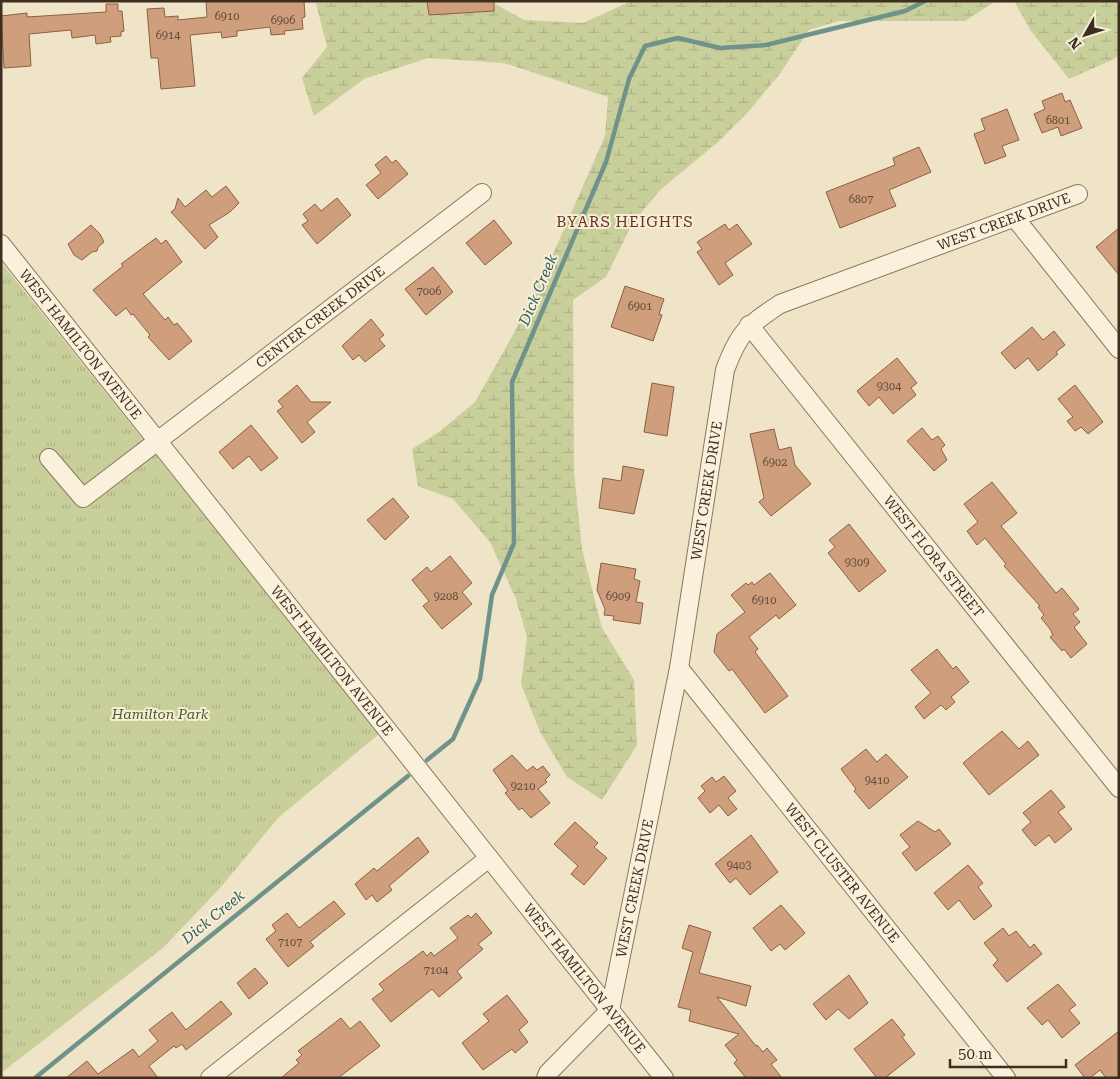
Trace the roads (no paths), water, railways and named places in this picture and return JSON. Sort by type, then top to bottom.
[{"type":"street","name":"CENTER CREEK DRIVE","points":[[49,458],[83,498],[482,193]]},
{"type":"street","name":"WEST CREEK DRIVE","points":[[610,1010],[679,668],[725,370],[734,346],[749,325],[780,304],[1078,194]]},
{"type":"street","points":[[1015,218],[1119,349]]},
{"type":"street","name":"WEST HAMILTON AVENUE","points":[[1,244],[664,1078]]},
{"type":"street","name":"WEST FLORA STREET","points":[[749,325],[1119,788]]},
{"type":"street","name":"WEST CLUSTER AVENUE","points":[[679,668],[1006,1078]]},
{"type":"street","points":[[210,1078],[489,858]]},
{"type":"street","points":[[546,1078],[548,1073],[610,1010]]},
{"type":"waterway","name":"Dick Creek","points":[[427,760],[453,739],[480,679],[492,595],[514,543],[512,382],[606,162],[629,79],[645,46],[678,38],[720,48],[766,45],[905,11],[925,1]]},
{"type":"waterway","name":"Dick Creek","points":[[35,1078],[408,776]]},
{"type":"district","name":"BYARS HEIGHTS","points":[[625,222]]},
{"type":"park label","name":"Hamilton Park","points":[[160,714]]}]
